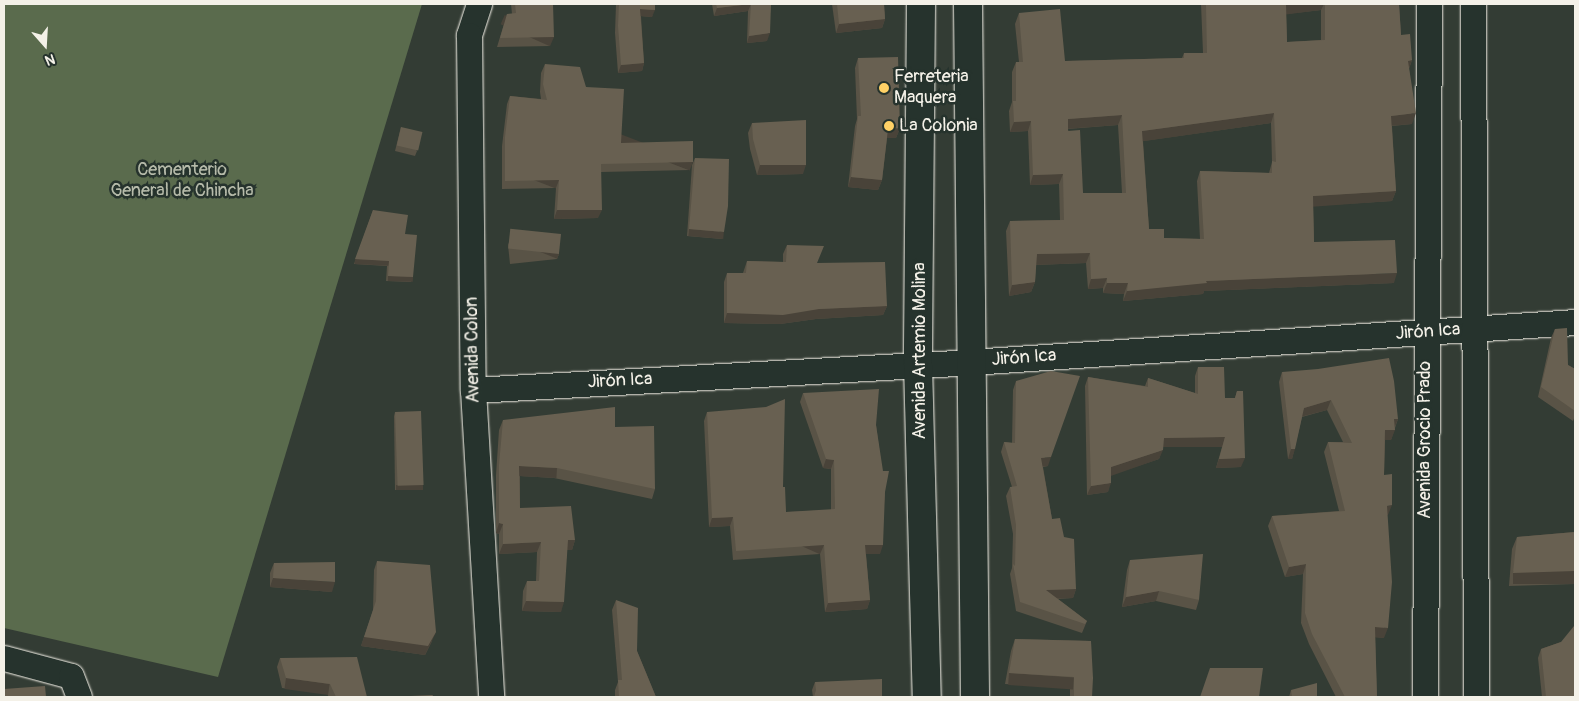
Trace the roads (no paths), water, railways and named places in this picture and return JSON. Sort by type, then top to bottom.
[{"type":"street","name":"Avenida Colon","points":[[479,4],[469,35],[473,390],[491,697]]},
{"type":"street","name":"Avenida Artemio Molina","points":[[921,4],[918,364],[928,697]]},
{"type":"street","points":[[968,4],[970,362],[975,697]]},
{"type":"street","name":"Avenida Grocio Prado","points":[[1425,697],[1429,4]]},
{"type":"street","points":[[1472,4],[1476,697]]},
{"type":"street","name":"Jirón Ica","points":[[473,390],[970,362],[1575,322]]},
{"type":"street","points":[[4,658],[75,687]]},
{"type":"place","name":"Ferreteria Maquera","points":[[884,88]]},
{"type":"place","name":"La Colonia","points":[[889,126]]},
{"type":"park label","name":"Cementerio General de Chincha","points":[[182,181]]}]
